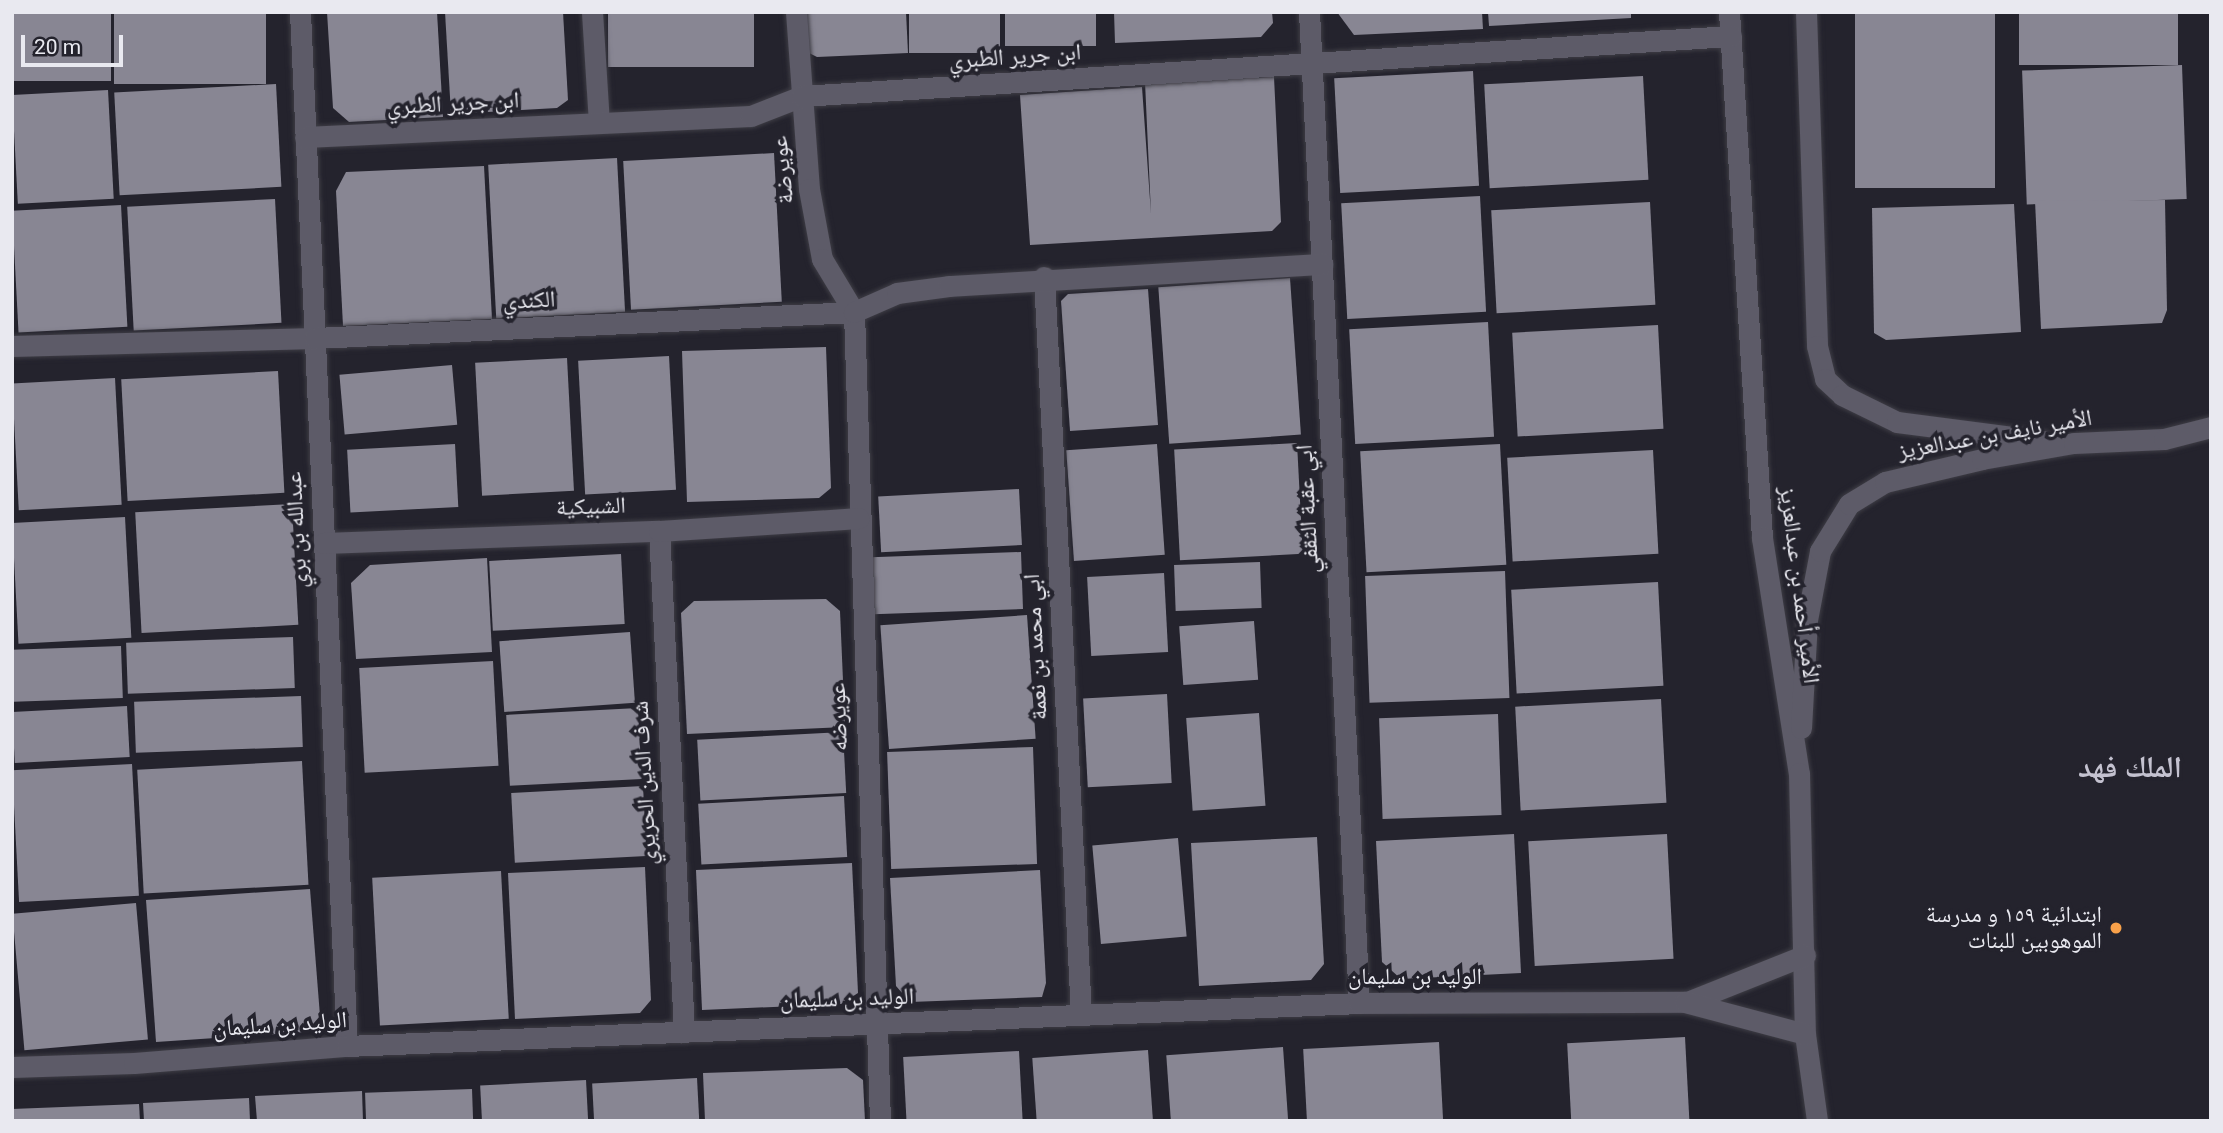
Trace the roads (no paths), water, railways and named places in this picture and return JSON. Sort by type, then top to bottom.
[{"type":"street","name":"عبدالله بن بري","points":[[300,12],[346,1046]]},
{"type":"street","points":[[592,12],[599,123]]},
{"type":"street","name":"عويرضة","points":[[796,12],[809,188],[822,259],[854,312]]},
{"type":"street","name":"ابي عقبة الثقفي","points":[[1309,12],[1359,1003]]},
{"type":"street","name":"الأمير أحمد بن عبدالعزيز","points":[[1729,12],[1762,538],[1799,773],[1805,1034],[1816,1121]]},
{"type":"street","points":[[1806,12],[1816,346],[1825,379],[1868,411],[1897,422],[2074,443]]},
{"type":"street","name":"ابن جرير الطبري","points":[[305,137],[751,116],[802,96],[1731,36]]},
{"type":"street","name":"الكندي","points":[[12,346],[315,338],[854,312],[897,293],[1044,277],[1322,264]]},
{"type":"street","name":"ابي محمد بن نعمة","points":[[1044,277],[1081,1015]]},
{"type":"street","name":"عويرضه","points":[[854,312],[880,1121]]},
{"type":"street","name":"الأمير نايف بن عبدالعزيز","points":[[1799,773],[1807,620],[1821,551],[1849,504],[1885,482],[2074,443],[2164,439],[2211,427]]},
{"type":"street","name":"الشبيكية","points":[[324,543],[659,531],[859,518]]},
{"type":"street","name":"شرف الدين الحريري","points":[[659,531],[684,1032]]},
{"type":"street","name":"الوليد بن سليمان","points":[[1685,1002],[1805,956]]},
{"type":"street","name":"الوليد بن سليمان","points":[[12,1067],[134,1063],[346,1046],[1359,1003],[1685,1002],[1805,1034]]},
{"type":"place","name":"ابتدائية ١٥٩ و مدرسة الموهوبين للبنات","points":[[2116,928]]},
{"type":"district","name":"الملك فهد","points":[[2130,767]]}]
